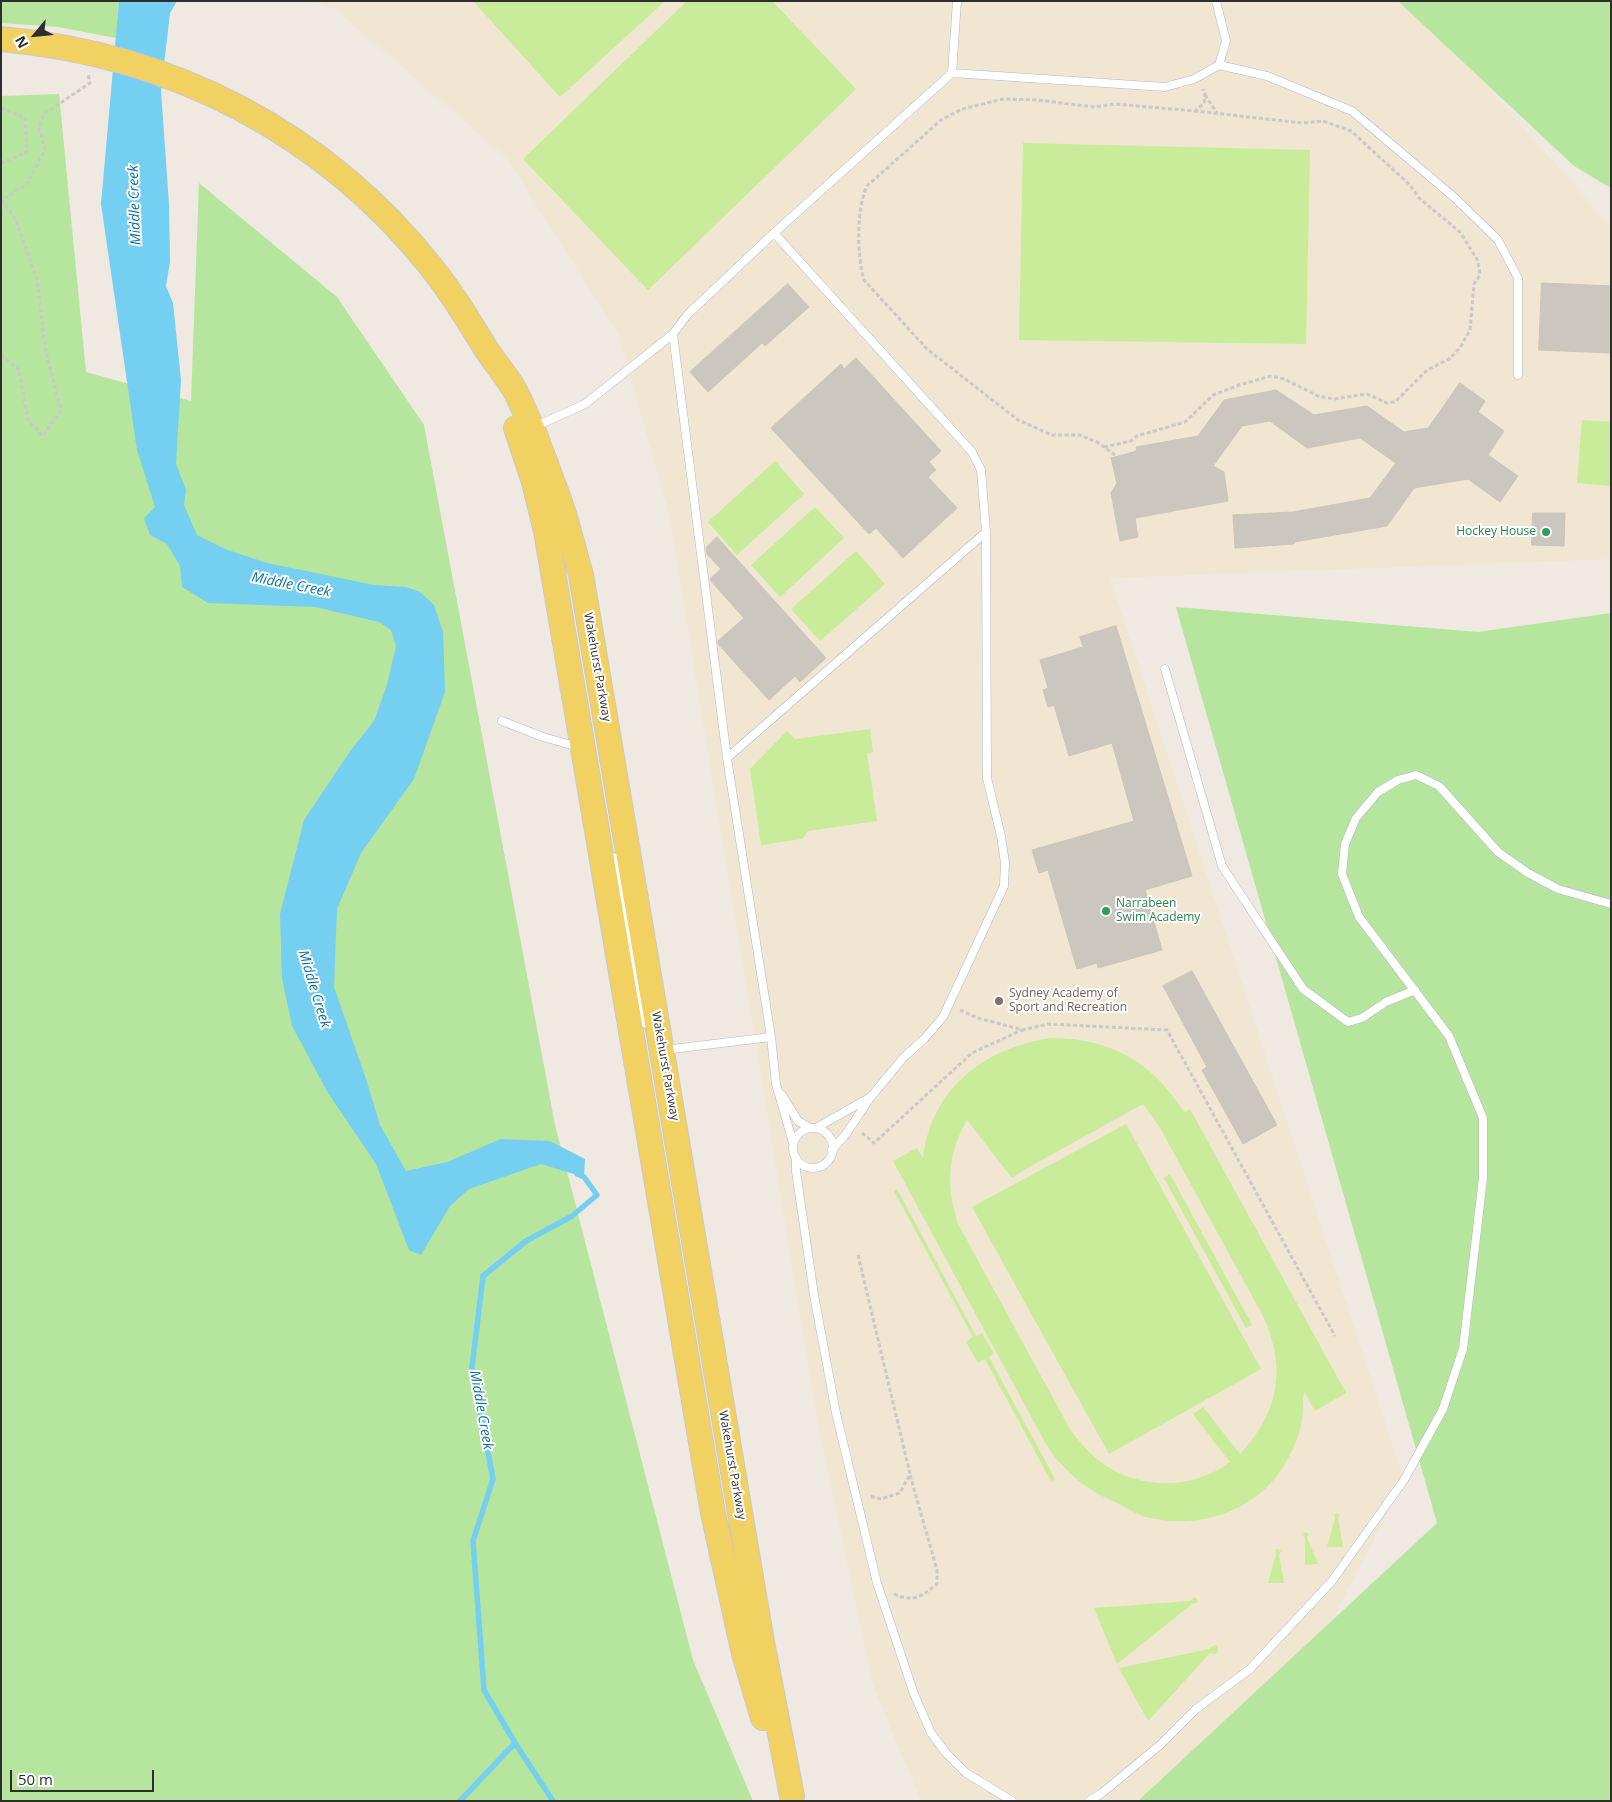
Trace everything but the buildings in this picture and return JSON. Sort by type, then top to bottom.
[{"type":"main road","name":"Wakehurst Parkway","points":[[1,39],[37,42],[141,65],[193,85],[261,118],[308,148],[354,185],[398,229],[432,268],[512,385],[525,431],[534,482],[546,532],[713,1512],[744,1654],[773,1749],[792,1799]]},
{"type":"main road","name":"Wakehurst Parkway","points":[[525,431],[562,507],[581,575],[762,1642],[792,1799]]},
{"type":"street","points":[[589,780],[608,832],[648,1032],[663,1050],[641,1090]]},
{"type":"lane","points":[[525,431],[585,404],[673,334],[687,315],[774,233],[952,73],[957,1]]},
{"type":"lane","points":[[1216,1],[1226,41],[1219,65]]},
{"type":"lane","points":[[952,73],[1165,87],[1198,76],[1219,65],[1266,76],[1352,111],[1455,198],[1498,240],[1518,278],[1518,375]]},
{"type":"lane","points":[[774,233],[972,452],[981,470],[986,532],[987,778],[1001,836],[1005,863],[1004,886],[943,1017],[924,1039],[903,1058],[870,1098],[846,1134],[832,1150],[828,1160],[817,1167],[805,1166],[796,1158]]},
{"type":"lane","points":[[673,334],[727,758],[771,1037],[776,1084],[796,1158],[796,1171],[815,1302],[836,1413],[877,1583],[914,1694],[931,1733],[946,1753],[966,1773],[1012,1801]]},
{"type":"lane","points":[[727,758],[986,532]]},
{"type":"lane","points":[[1165,669],[1222,866],[1303,989],[1348,1022],[1362,1018],[1386,1002],[1415,990]]},
{"type":"lane","points":[[502,721],[543,737],[583,748]]},
{"type":"lane","points":[[1089,1801],[1102,1793],[1160,1745],[1196,1710],[1250,1670],[1332,1581],[1404,1480],[1443,1409],[1464,1349],[1483,1178],[1483,1118],[1449,1036],[1359,917],[1342,874],[1346,844],[1356,818],[1378,792],[1398,780],[1416,775],[1439,786],[1498,852],[1528,874],[1558,889],[1611,904]]},
{"type":"lane","points":[[663,1050],[771,1037]]},
{"type":"lane","points":[[776,1084],[798,1121],[826,1134],[832,1144],[832,1150]]},
{"type":"lane","points":[[793,1143],[799,1133],[813,1128],[870,1098]]},
{"type":"path","points":[[1,356],[19,370],[28,420],[43,436],[61,410],[45,347],[37,280],[16,220],[2,200],[27,184],[45,150],[39,127],[44,114],[90,84],[84,51]]},
{"type":"path","points":[[1198,76],[1205,94],[1217,114]]},
{"type":"path","points":[[1195,111],[1204,103],[1205,94]]},
{"type":"path","points":[[1104,447],[1131,441],[1137,436],[1158,428],[1180,424],[1191,417],[1213,395],[1271,376],[1284,379],[1318,396],[1334,399],[1367,394],[1387,402],[1395,402],[1427,370],[1448,359],[1460,348],[1470,330],[1474,284],[1480,275],[1478,262],[1460,232],[1419,198],[1410,185],[1351,131],[1324,121],[1303,123],[1114,104],[1094,106],[1037,100],[1003,99],[962,110],[941,120],[868,186],[863,195],[858,243],[860,266],[864,280],[926,349],[1018,420],[1052,435],[1080,435],[1097,442],[1115,455]]},
{"type":"path","points":[[1,108],[25,118],[27,152],[1,163]]},
{"type":"path","points":[[948,1005],[978,1018],[1023,1030]]},
{"type":"path","points":[[852,1125],[874,1143],[972,1053],[1023,1030],[1048,1024],[1167,1030],[1335,1336]]},
{"type":"path","points":[[858,1255],[910,1474],[937,1570],[937,1584],[920,1597],[903,1598],[890,1593],[877,1583]]},
{"type":"path","points":[[853,1484],[867,1496],[881,1499],[900,1493],[910,1474]]},
{"type":"shaded area","name":"Sydney Academy of Sport and Recreation","points":[[313,1],[1412,1],[1611,227],[1611,559],[1110,578],[1404,1480],[1322,1640],[1369,1801],[921,1801],[873,1685],[818,1424],[669,514],[619,336],[507,158],[335,9]]},
{"type":"green space","points":[[1,1],[119,1],[116,38],[58,27],[1,23]]},
{"type":"green space","points":[[473,1],[665,1],[560,97]]},
{"type":"green space","points":[[687,1],[772,1],[856,89],[648,290],[523,159]]},
{"type":"green space","points":[[1398,1],[1611,1],[1611,188],[1574,166]]},
{"type":"green space","points":[[59,94],[86,372],[191,401],[199,183],[337,297],[424,425],[555,1125],[693,1660],[753,1801],[1,1801],[1,96]]},
{"type":"green space","points":[[1023,143],[1310,150],[1306,344],[1019,340]]},
{"type":"green space","points":[[1582,420],[1611,422],[1611,486],[1577,483]]},
{"type":"green space","points":[[775,461],[804,494],[737,555],[708,522]]},
{"type":"green space","points":[[815,507],[844,538],[780,597],[751,565]]},
{"type":"green space","points":[[856,551],[885,584],[820,641],[791,609]]},
{"type":"green space","points":[[1176,607],[1478,632],[1611,613],[1611,1801],[1138,1801],[1437,1523]]},
{"type":"green space","points":[[870,729],[873,752],[867,753],[877,821],[808,831],[802,839],[761,845],[750,769],[787,731],[795,739]]},
{"type":"green space","points":[[1050,1038],[1072,1039],[1092,1042],[1111,1048],[1143,1066],[1158,1079],[1184,1112],[1190,1109],[1346,1393],[1315,1411],[1304,1392],[1303,1415],[1299,1431],[1295,1444],[1283,1467],[1271,1483],[1257,1496],[1223,1514],[1185,1521],[1146,1517],[1094,1491],[1060,1463],[1043,1439],[893,1161],[917,1148],[923,1158],[928,1133],[937,1111],[949,1092],[983,1062],[1026,1043]],"holes":[[[1143,1104],[1159,1126],[1263,1316],[1271,1335],[1277,1372],[1271,1406],[1253,1438],[1240,1454],[1203,1407],[1193,1414],[1230,1462],[1203,1477],[1173,1483],[1142,1481],[1113,1470],[1095,1458],[1071,1431],[958,1224],[950,1184],[955,1145],[967,1120],[1012,1178]]]},
{"type":"green space","points":[[1126,1124],[1261,1369],[1109,1454],[972,1207]]},
{"type":"green space","points":[[1170,1174],[1252,1325],[1246,1328],[1164,1178]]},
{"type":"green space","points":[[897,1189],[976,1336],[982,1333],[994,1354],[989,1357],[1055,1479],[1051,1481],[985,1359],[978,1363],[966,1342],[973,1337],[894,1191]]},
{"type":"green space","points":[[1334,1514],[1340,1515],[1338,1519],[1343,1547],[1327,1547],[1335,1519]]},
{"type":"green space","points":[[1305,1532],[1309,1534],[1307,1538],[1318,1564],[1305,1565],[1305,1538],[1303,1534]]},
{"type":"green space","points":[[1275,1550],[1281,1551],[1279,1555],[1284,1583],[1268,1583],[1276,1555]]},
{"type":"green space","points":[[1194,1597],[1198,1600],[1197,1603],[1192,1604],[1117,1664],[1094,1608],[1190,1601]]},
{"type":"green space","points":[[1214,1645],[1217,1646],[1217,1653],[1210,1653],[1148,1721],[1119,1668],[1209,1649]]},
{"type":"water","points":[[119,1],[177,1],[170,13],[161,91],[169,204],[170,262],[166,286],[173,303],[181,380],[176,464],[186,490],[184,505],[197,535],[225,549],[267,563],[374,585],[406,587],[420,592],[434,605],[443,632],[445,692],[414,779],[361,853],[337,909],[334,987],[380,1125],[406,1171],[447,1162],[501,1139],[550,1141],[585,1159],[584,1177],[541,1164],[469,1189],[450,1206],[421,1255],[409,1250],[376,1164],[328,1093],[292,1026],[282,978],[280,914],[304,820],[351,750],[374,721],[387,685],[396,646],[391,630],[379,622],[315,607],[208,603],[182,587],[180,566],[167,544],[150,535],[144,518],[155,507],[137,450],[101,204]]},
{"type":"waterway","name":"Middle Creek","points":[[553,1801],[515,1743],[484,1690],[473,1541],[493,1479],[472,1367],[483,1276],[526,1241],[572,1216],[597,1195],[584,1177],[577,1174]]},
{"type":"waterway","points":[[460,1801],[515,1743]]},
{"type":"place","name":"Hockey House","points":[[1546,532]]},
{"type":"place","name":"Narrabeen Swim Academy","points":[[1106,911]]},
{"type":"place","name":"Sydney Academy of Sport and Recreation","points":[[999,1001]]}]
